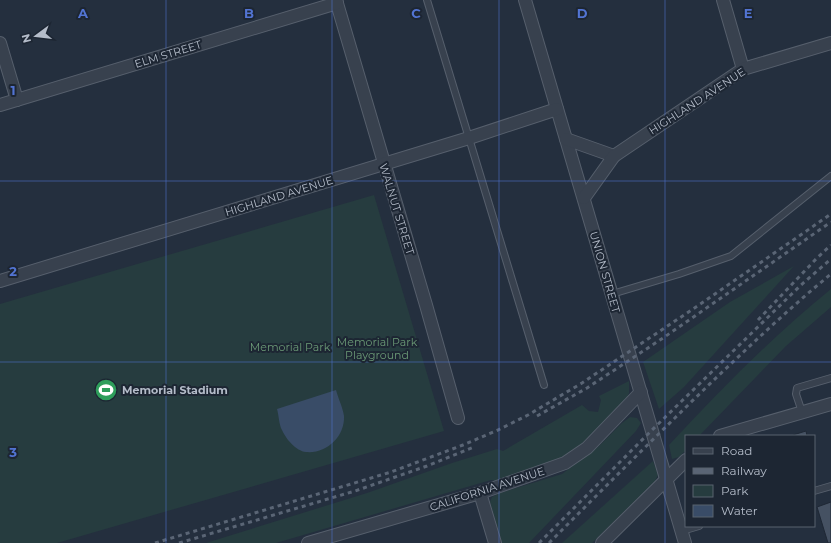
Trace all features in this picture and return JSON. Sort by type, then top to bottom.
[{"type":"street","name":"UNION STREET","points":[[525,0],[685,543]]},
{"type":"street","points":[[723,0],[743,69]]},
{"type":"street","name":"ELM STREET","points":[[0,105],[336,2]]},
{"type":"street","name":"WALNUT STREET","points":[[336,2],[458,418]]},
{"type":"street","points":[[0,42],[17,100]]},
{"type":"street","name":"HIGHLAND AVENUE","points":[[584,198],[614,156],[743,69],[831,43]]},
{"type":"street","name":"HIGHLAND AVENUE","points":[[0,281],[384,164],[557,109]]},
{"type":"street","points":[[566,139],[614,156]]},
{"type":"street","name":"CALIFORNIA AVENUE","points":[[310,543],[480,493],[565,463],[587,448],[641,392]]},
{"type":"street","points":[[723,435],[831,404]]},
{"type":"street","points":[[602,543],[685,461]]},
{"type":"street","points":[[480,493],[494,543]]},
{"type":"lane","points":[[427,0],[544,385]]},
{"type":"lane","points":[[612,294],[679,274],[731,256],[831,176]]},
{"type":"lane","points":[[802,412],[796,394],[798,388],[831,378]]},
{"type":"lane","points":[[815,491],[831,486]]},
{"type":"lane","points":[[682,531],[695,527]]},
{"type":"green space","name":"Memorial Park","points":[[374,195],[444,431],[57,543],[0,543],[0,304]]},
{"type":"green space","points":[[794,266],[684,387],[659,409],[643,362],[730,302]]},
{"type":"green space","points":[[831,289],[831,307],[786,346],[700,435],[685,435],[685,451],[679,457],[672,459],[669,445],[727,384],[788,325]]},
{"type":"green space","points":[[629,381],[629,393],[626,399],[590,439],[559,459],[533,469],[497,481],[491,480],[276,543],[206,543],[367,493],[497,449],[503,451],[582,405],[589,411],[598,412],[601,400],[599,396]]},
{"type":"green space","points":[[630,417],[637,418],[641,423],[636,431],[529,543],[502,543],[490,502],[492,497],[500,493],[562,474],[598,447]]},
{"type":"green space","points":[[653,461],[658,475],[655,481],[592,543],[562,543]]},
{"type":"water","points":[[336,390],[344,416],[341,431],[338,437],[333,443],[321,450],[313,452],[302,451],[289,441],[284,433],[280,426],[277,409]]},
{"type":"building","points":[[806,431],[807,435],[793,435]]},
{"type":"building","points":[[831,502],[831,543],[828,543],[817,507]]},
{"type":"railway","points":[[155,543],[391,472],[498,430],[528,415],[582,383],[831,214]]},
{"type":"railway","points":[[537,416],[587,388],[663,338],[831,222]]},
{"type":"railway","points":[[758,320],[831,245]]},
{"type":"railway","points":[[539,543],[652,430],[801,285],[831,259]]},
{"type":"railway","points":[[549,543],[718,376],[788,311],[831,274]]},
{"type":"railway","points":[[179,543],[355,491],[427,466],[474,447]]},
{"type":"place","name":"Memorial Stadium","points":[[106,390]]},
{"type":"park label","name":"Memorial Park Playground","points":[[377,348]]}]
